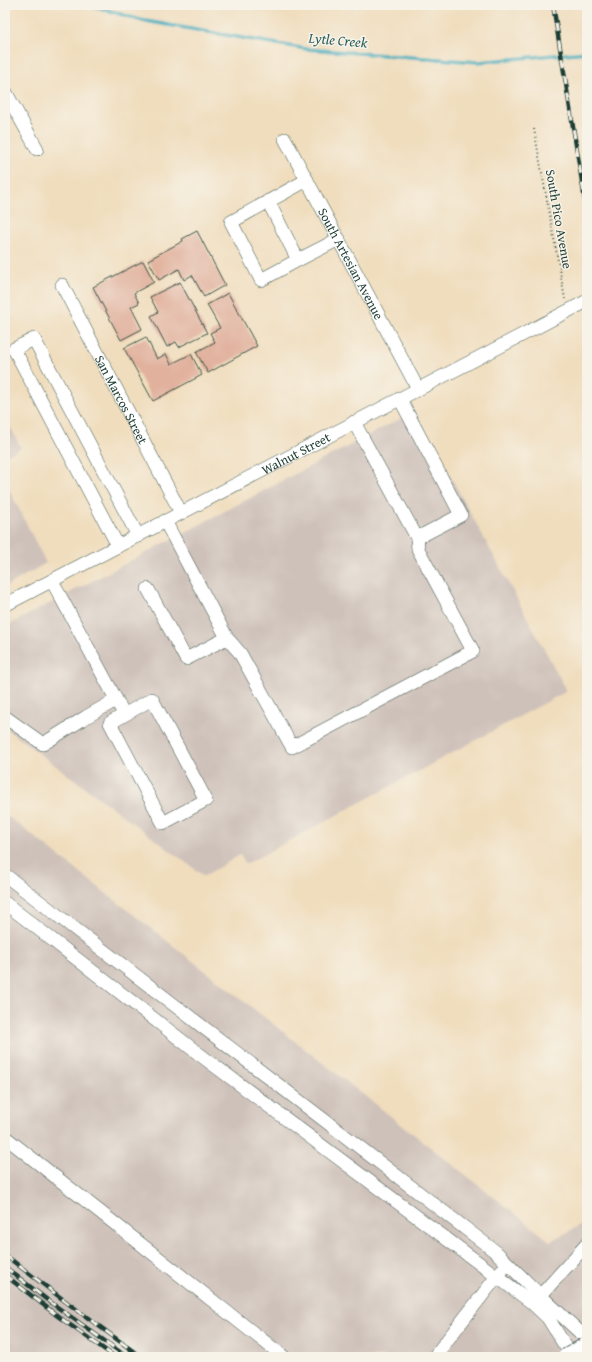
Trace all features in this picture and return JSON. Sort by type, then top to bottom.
[{"type":"main road","points":[[566,1357],[587,1345]]},
{"type":"street","points":[[5,91],[37,149]]},
{"type":"street","name":"South Artesian Avenue","points":[[285,138],[418,389]]},
{"type":"street","points":[[307,180],[231,222],[261,280],[339,239]]},
{"type":"street","points":[[268,201],[298,260]]},
{"type":"street","name":"San Marcos Street","points":[[62,285],[181,513]]},
{"type":"street","name":"Walnut Street","points":[[7,600],[52,580],[138,536],[587,301]]},
{"type":"street","points":[[118,546],[14,349],[34,339],[138,536]]},
{"type":"street","points":[[400,399],[461,515],[417,538]]},
{"type":"street","points":[[165,521],[227,638],[240,653],[292,747],[473,651],[418,549],[417,538],[354,422]]},
{"type":"street","points":[[70,455],[90,445]]},
{"type":"street","points":[[52,580],[124,714]]},
{"type":"street","points":[[148,589],[186,659],[227,638]]},
{"type":"street","points":[[152,699],[206,800],[163,823],[110,723],[124,714],[152,699]]},
{"type":"street","points":[[5,717],[43,744],[86,716],[116,700]]},
{"type":"street","points":[[5,875],[496,1252],[540,1296],[587,1339]]},
{"type":"street","points":[[5,903],[283,1117],[531,1302],[548,1318],[564,1344],[575,1357]]},
{"type":"street","points":[[5,1137],[284,1357]]},
{"type":"street","points":[[540,1296],[587,1244]]},
{"type":"street","points":[[434,1357],[508,1263]]},
{"type":"path","name":"South Pico Avenue","points":[[534,129],[567,311]]},
{"type":"shaded area","points":[[415,411],[567,691],[246,864],[240,855],[204,876],[5,728],[5,627]]},
{"type":"shaded area","points":[[5,416],[21,448],[5,456]]},
{"type":"shaded area","points":[[5,481],[46,563],[5,587]]},
{"type":"shaded area","points":[[5,814],[550,1241],[587,1222],[587,1357],[5,1357]]},
{"type":"building","points":[[197,231],[225,285],[204,297],[192,275],[184,280],[179,269],[159,280],[148,260],[183,241],[182,239]]},
{"type":"building","points":[[143,261],[154,282],[134,293],[139,303],[131,307],[142,329],[121,340],[93,287]]},
{"type":"building","points":[[180,282],[207,333],[179,347],[176,342],[167,347],[151,316],[158,312],[150,297]]},
{"type":"building","points":[[228,293],[257,346],[208,373],[196,352],[215,342],[210,333],[220,328],[207,305]]},
{"type":"building","points":[[146,337],[157,359],[166,354],[171,364],[191,354],[202,375],[153,401],[124,348]]},
{"type":"waterway","name":"Lytle Creek","points":[[91,5],[140,20],[306,49],[478,62],[587,52]]},
{"type":"railway","points":[[553,5],[587,212]]},
{"type":"railway","points":[[5,1255],[141,1357]]},
{"type":"railway","points":[[5,1267],[46,1299],[127,1357]]},
{"type":"railway","points":[[5,1275],[59,1317],[115,1357]]}]
